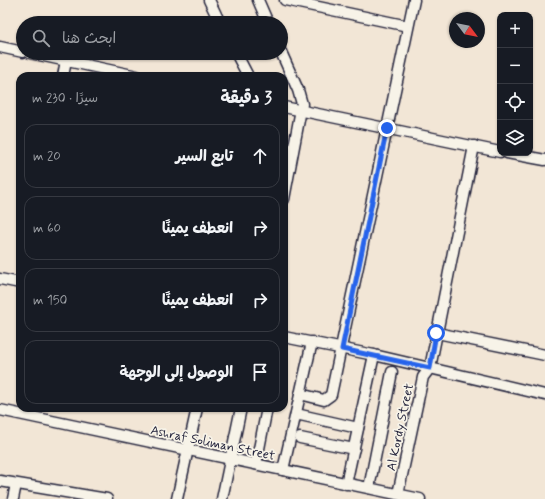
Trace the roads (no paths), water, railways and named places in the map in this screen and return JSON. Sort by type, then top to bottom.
[{"type":"street","points":[[209,0],[217,16]]},
{"type":"street","points":[[258,0],[265,16]]},
{"type":"street","points":[[285,0],[408,26]]},
{"type":"street","points":[[300,394],[324,400],[330,398],[342,349],[414,0]]},
{"type":"street","points":[[0,47],[16,50]]},
{"type":"street","points":[[62,60],[118,72]]},
{"type":"street","points":[[240,60],[246,72]]},
{"type":"street","points":[[285,60],[301,97],[302,111],[288,179]]},
{"type":"street","points":[[64,72],[66,61]]},
{"type":"street","points":[[288,108],[497,151]]},
{"type":"street","name":"Al Kordy Street","points":[[398,494],[423,377],[430,368],[474,146]]},
{"type":"street","points":[[523,156],[545,160]]},
{"type":"street","points":[[0,279],[16,282]]},
{"type":"street","points":[[436,333],[545,355]]},
{"type":"street","points":[[288,338],[374,355],[545,395]]},
{"type":"street","points":[[284,470],[312,342]]},
{"type":"street","points":[[346,484],[374,355]]},
{"type":"street","points":[[369,488],[392,372]]},
{"type":"street","name":"Ashraf Soliman Street","points":[[0,410],[420,499]]},
{"type":"street","points":[[177,499],[196,412]]},
{"type":"street","points":[[222,499],[240,412]]},
{"type":"street","points":[[256,464],[266,412]]},
{"type":"street","points":[[296,414],[358,428]]},
{"type":"street","points":[[300,438],[354,449]]},
{"type":"street","points":[[0,481],[60,495],[107,499]]},
{"type":"street","points":[[13,499],[16,484]]}]
